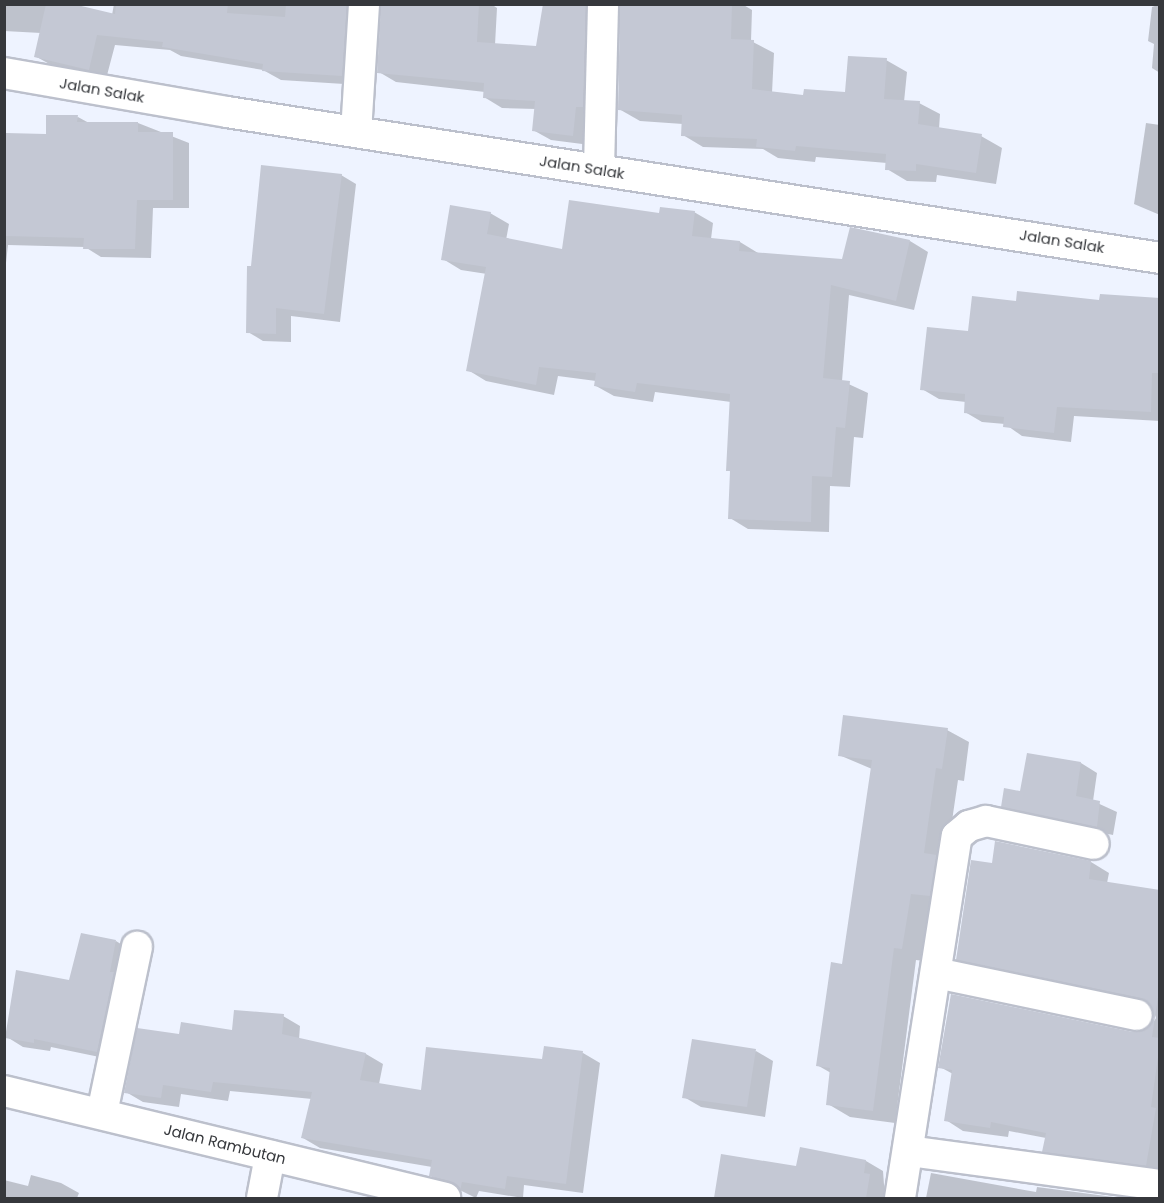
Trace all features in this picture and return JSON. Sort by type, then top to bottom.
[{"type":"street","points":[[356,132],[364,4]]},
{"type":"street","points":[[598,169],[603,4]]},
{"type":"street","name":"Jalan Salak","points":[[4,73],[356,132],[1160,258]]},
{"type":"street","points":[[900,1198],[954,849],[963,830],[986,821],[1094,844]]},
{"type":"street","points":[[102,1113],[136,947]]},
{"type":"street","points":[[936,973],[1137,1014]]},
{"type":"street","name":"Jalan Rambutan","points":[[4,1091],[445,1198]]},
{"type":"street","points":[[909,1151],[1154,1184]]},
{"type":"street","points":[[262,1198],[270,1156]]},
{"type":"building","points":[[46,4],[73,4],[115,14],[116,4],[228,4],[227,13],[285,17],[286,4],[347,4],[342,76],[262,71],[263,64],[162,47],[163,42],[97,35],[89,70],[34,57]]},
{"type":"building","points":[[479,4],[477,42],[536,46],[543,4],[586,4],[583,107],[576,107],[573,136],[532,131],[535,101],[483,98],[484,83],[377,73],[381,5]]},
{"type":"building","points":[[620,4],[732,4],[731,39],[754,40],[752,89],[803,95],[804,89],[845,92],[848,56],[887,58],[884,99],[920,101],[918,124],[982,134],[976,173],[916,164],[916,171],[885,170],[886,154],[796,146],[795,151],[756,147],[757,139],[681,136],[682,115],[618,110]]},
{"type":"building","points":[[46,115],[78,115],[77,122],[138,122],[138,132],[173,132],[173,200],[137,200],[135,249],[83,249],[84,238],[5,236],[6,133],[46,134]]},
{"type":"building","points":[[261,165],[342,174],[324,314],[276,308],[276,334],[246,333],[247,266],[251,266]]},
{"type":"building","points":[[569,200],[659,213],[660,207],[695,211],[692,236],[740,241],[739,251],[842,259],[850,227],[910,240],[896,301],[831,285],[823,378],[850,381],[845,428],[836,427],[832,477],[812,476],[811,522],[728,519],[730,471],[726,471],[730,394],[637,383],[635,392],[594,386],[596,373],[539,367],[536,385],[466,371],[486,267],[441,260],[450,205],[491,212],[487,234],[562,249]]},
{"type":"building","points":[[1017,291],[1099,300],[1100,294],[1160,298],[1160,373],[1152,373],[1151,412],[1057,407],[1054,433],[1003,427],[1004,417],[964,413],[965,394],[920,390],[927,327],[968,331],[972,296],[1016,301]]},
{"type":"building","points":[[843,715],[948,728],[942,769],[936,768],[924,853],[937,855],[930,896],[911,894],[902,949],[894,948],[873,1111],[826,1105],[830,1068],[816,1066],[831,962],[842,964],[872,760],[838,756]]},
{"type":"building","points":[[1027,753],[1081,762],[1076,796],[1100,801],[1097,827],[1001,807],[1004,788],[1020,791]]},
{"type":"building","points":[[995,841],[1091,861],[1089,879],[1160,890],[1160,984],[1152,1037],[1160,1038],[1160,1043],[1151,1107],[1156,1108],[1146,1166],[1042,1152],[1046,1133],[991,1122],[990,1128],[944,1121],[952,1070],[938,1068],[951,994],[1133,1032],[1149,1027],[1154,1018],[1149,1003],[1141,998],[956,960],[971,860],[992,863]]},
{"type":"building","points":[[81,933],[116,940],[110,972],[114,972],[97,1052],[34,1039],[34,1043],[5,1038],[16,970],[69,980]]},
{"type":"building","points":[[234,1010],[284,1014],[282,1034],[366,1053],[360,1080],[421,1090],[426,1047],[542,1059],[544,1046],[583,1051],[566,1184],[507,1176],[505,1189],[462,1182],[460,1191],[450,1181],[429,1176],[432,1160],[301,1138],[312,1092],[213,1082],[211,1092],[163,1085],[161,1098],[124,1093],[137,1028],[179,1034],[181,1022],[232,1030]]},
{"type":"building","points":[[692,1039],[756,1049],[747,1107],[682,1098]]},
{"type":"building","points":[[800,1147],[866,1160],[864,1173],[870,1174],[866,1198],[714,1198],[721,1154],[796,1166]]}]
